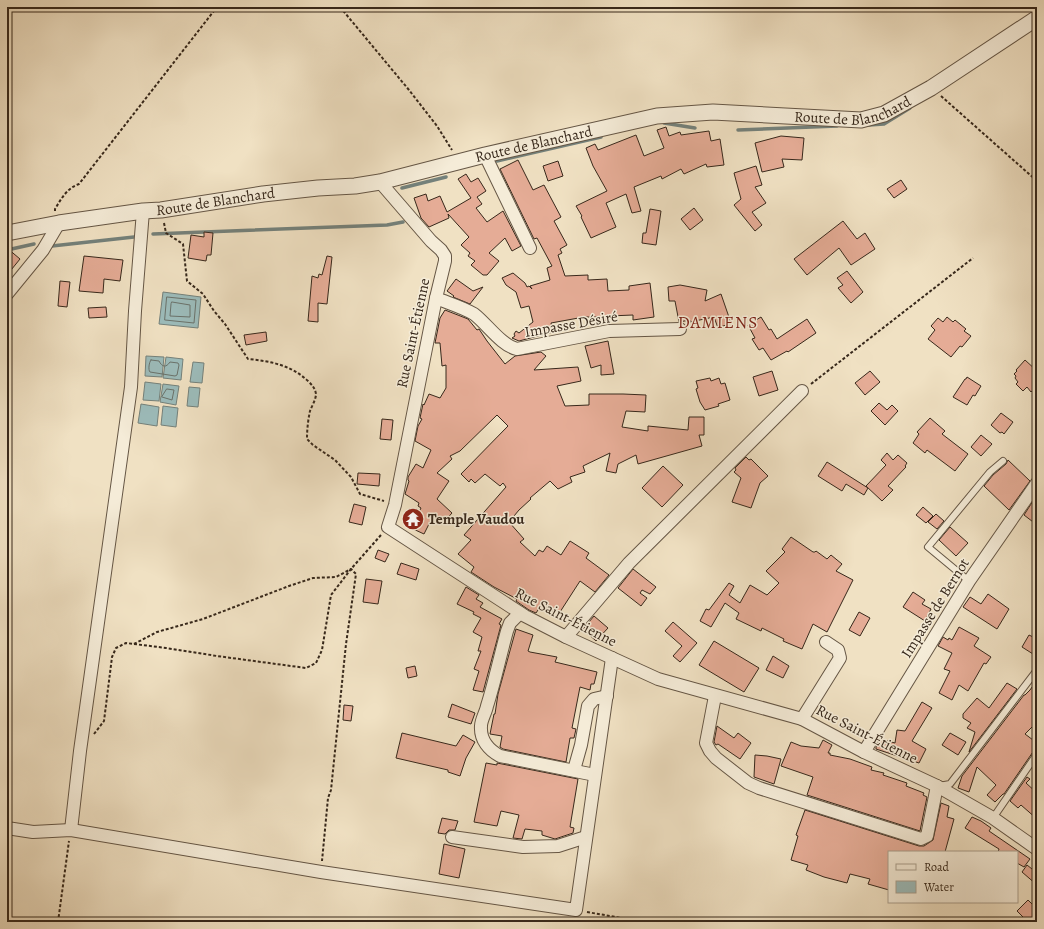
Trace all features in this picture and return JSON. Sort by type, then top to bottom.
[{"type":"street","name":"Route de Blanchard","points":[[7,234],[59,223],[143,211],[162,210],[263,194],[318,188],[355,186],[380,182],[485,155],[656,116],[713,112],[861,120],[884,114],[931,88],[1037,18]]},
{"type":"street","points":[[485,155],[530,248]]},
{"type":"street","name":"Rue Saint-Étienne","points":[[380,182],[445,256],[395,505],[388,527],[520,613],[566,637],[658,679],[802,719],[864,752],[937,786],[993,818],[1037,849]]},
{"type":"street","points":[[71,830],[80,751],[130,387],[143,211]]},
{"type":"street","points":[[7,294],[43,250],[59,223]]},
{"type":"street","name":"Impasse Désiré","points":[[436,298],[473,314],[492,329],[509,348],[517,350],[609,331],[680,329]]},
{"type":"street","points":[[566,637],[629,563],[802,391]]},
{"type":"street","name":"Impasse de Bernot","points":[[864,752],[969,581],[1037,483]]},
{"type":"street","points":[[520,613],[510,623],[507,631],[481,727],[486,746],[492,752],[500,756],[596,774]]},
{"type":"street","points":[[802,719],[840,658],[838,650],[826,642]]},
{"type":"street","points":[[7,828],[33,832],[71,830],[321,872],[576,910],[612,658]]},
{"type":"street","points":[[574,770],[581,745],[588,706],[594,699],[607,696]]},
{"type":"street","points":[[715,696],[706,743],[716,758],[748,783],[759,788],[921,839],[927,836],[937,786]]},
{"type":"street","points":[[452,837],[523,847],[558,846],[586,837]]},
{"type":"lane","points":[[969,581],[928,547],[990,472],[1003,461]]},
{"type":"lane","points":[[937,786],[950,784],[1037,670]]},
{"type":"lane","points":[[993,818],[1037,754]]},
{"type":"path","points":[[59,223],[54,218],[55,209],[68,190],[79,184],[217,7]]},
{"type":"path","points":[[340,7],[437,126],[452,149],[455,163]]},
{"type":"path","points":[[931,88],[1037,181]]},
{"type":"path","points":[[162,210],[166,233],[184,244],[187,281],[203,294],[248,359],[268,361],[289,368],[305,378],[314,386],[316,395],[310,412],[307,439],[335,460],[351,477],[360,494],[395,505]]},
{"type":"path","points":[[802,391],[973,258]]},
{"type":"path","points":[[80,751],[104,721],[112,657],[116,648],[126,644],[306,668],[316,663],[322,650],[331,595],[351,569],[388,527]]},
{"type":"path","points":[[134,644],[157,632],[203,619],[289,586],[313,578],[336,577],[351,569]]},
{"type":"path","points":[[321,872],[328,798],[331,790],[337,723],[345,666],[346,644],[356,574],[351,569]]},
{"type":"path","points":[[58,922],[71,830]]},
{"type":"path","points":[[576,910],[627,919],[632,922]]},
{"type":"water","points":[[163,292],[201,297],[198,328],[159,324]]},
{"type":"water","points":[[146,356],[164,357],[162,377],[145,376]]},
{"type":"water","points":[[166,357],[183,359],[181,380],[163,378]]},
{"type":"water","points":[[193,362],[204,363],[202,383],[190,382]]},
{"type":"water","points":[[145,382],[161,384],[159,401],[143,400]]},
{"type":"water","points":[[163,384],[179,386],[176,405],[160,402]]},
{"type":"water","points":[[189,387],[200,388],[198,407],[187,406]]},
{"type":"water","points":[[141,404],[159,407],[157,426],[138,423]]},
{"type":"water","points":[[163,406],[178,408],[176,427],[161,425]]},
{"type":"building","points":[[666,127],[669,136],[680,132],[681,135],[709,131],[711,141],[720,139],[724,165],[707,167],[706,164],[684,174],[681,169],[662,179],[661,176],[634,187],[641,211],[632,213],[626,194],[606,203],[616,227],[591,238],[576,206],[607,191],[593,166],[586,148],[595,144],[598,150],[636,135],[644,156],[664,148],[657,130]]},
{"type":"building","points":[[781,136],[804,138],[802,160],[782,159],[784,167],[762,172],[755,143]]},
{"type":"building","points":[[518,160],[533,190],[544,185],[561,217],[554,221],[567,245],[560,249],[562,253],[558,255],[565,276],[588,275],[588,280],[607,279],[608,291],[629,290],[629,286],[650,283],[654,317],[633,320],[633,315],[609,316],[609,321],[597,322],[597,317],[584,317],[551,323],[553,332],[519,341],[512,338],[515,336],[514,334],[516,331],[519,333],[533,322],[529,306],[521,308],[516,292],[506,285],[502,278],[513,273],[525,283],[527,287],[529,286],[532,289],[530,286],[550,280],[547,268],[552,266],[537,238],[534,239],[500,169]]},
{"type":"building","points":[[558,161],[563,176],[548,181],[543,166]]},
{"type":"building","points":[[756,166],[762,185],[755,187],[766,203],[752,212],[762,225],[755,231],[734,205],[741,199],[734,173]]},
{"type":"building","points":[[466,174],[471,182],[478,178],[486,191],[477,197],[482,204],[476,208],[487,222],[503,211],[521,246],[512,251],[505,238],[489,253],[499,261],[487,275],[483,275],[471,265],[475,261],[468,256],[470,253],[461,245],[469,237],[448,214],[449,218],[429,227],[421,218],[414,198],[426,194],[428,201],[440,196],[447,212],[471,198],[458,179]]},
{"type":"building","points":[[901,180],[907,189],[894,198],[887,189]]},
{"type":"building","points":[[694,208],[703,220],[690,230],[681,219]]},
{"type":"building","points":[[650,209],[661,211],[656,245],[642,243],[643,233],[646,233]]},
{"type":"building","points":[[843,221],[857,239],[865,233],[875,249],[851,265],[839,248],[807,275],[794,259]]},
{"type":"building","points":[[204,232],[213,233],[211,255],[207,255],[206,261],[188,258],[191,235],[204,237]]},
{"type":"building","points":[[7,248],[20,259],[7,275]]},
{"type":"building","points":[[84,256],[123,260],[120,281],[104,279],[103,293],[79,291]]},
{"type":"building","points":[[327,256],[332,257],[327,304],[318,303],[318,322],[308,321],[312,276],[318,278],[319,274],[322,275]]},
{"type":"building","points":[[847,271],[863,292],[851,303],[838,288],[843,285],[837,278]]},
{"type":"building","points":[[456,279],[473,291],[483,287],[470,304],[453,297],[454,296],[447,291]]},
{"type":"building","points":[[60,281],[70,282],[67,307],[58,306]]},
{"type":"building","points":[[680,285],[707,290],[705,301],[721,294],[731,323],[718,328],[714,317],[690,322],[690,320],[679,322],[675,301],[669,301],[668,287]]},
{"type":"building","points":[[106,307],[107,317],[89,318],[88,308]]},
{"type":"building","points":[[445,310],[468,319],[477,330],[479,329],[505,364],[515,356],[541,352],[546,356],[534,370],[578,367],[581,381],[557,386],[565,406],[589,405],[589,394],[646,395],[645,412],[626,411],[622,427],[648,431],[648,426],[688,430],[689,417],[704,417],[704,435],[699,435],[702,446],[638,464],[636,455],[618,464],[616,473],[606,471],[610,453],[583,466],[585,472],[570,477],[572,482],[558,489],[550,481],[530,498],[531,499],[509,522],[524,539],[520,542],[535,556],[539,550],[543,552],[547,546],[561,555],[570,541],[589,553],[586,558],[609,575],[595,592],[580,581],[560,612],[555,609],[554,612],[542,604],[536,613],[529,610],[516,601],[517,599],[494,587],[471,572],[474,567],[458,554],[471,540],[464,535],[506,487],[503,483],[500,486],[485,474],[475,483],[471,479],[469,482],[461,474],[508,426],[497,415],[460,451],[450,456],[452,459],[437,473],[449,481],[437,499],[452,513],[442,524],[433,516],[424,534],[411,528],[421,508],[418,506],[419,503],[405,494],[409,481],[408,477],[416,464],[423,468],[431,450],[415,441],[418,426],[422,419],[420,418],[423,404],[424,405],[429,394],[440,398],[446,388],[446,365],[442,366],[440,343],[435,343],[440,318]]},
{"type":"building","points":[[761,317],[777,339],[807,319],[816,333],[788,352],[787,351],[771,360],[763,348],[759,350],[752,339],[755,338],[748,325]]},
{"type":"building","points":[[947,317],[953,322],[955,320],[966,329],[964,331],[971,336],[951,357],[928,339],[935,330],[931,326],[938,318],[943,322]]},
{"type":"building","points":[[266,332],[267,341],[246,345],[244,335]]},
{"type":"building","points":[[608,341],[614,374],[601,375],[601,365],[591,368],[585,346]]},
{"type":"building","points":[[1025,360],[1037,371],[1037,386],[1031,392],[1027,387],[1023,391],[1016,384],[1018,382],[1014,374]]},
{"type":"building","points":[[772,371],[778,390],[759,396],[753,377]]},
{"type":"building","points":[[870,371],[880,382],[865,395],[855,383]]},
{"type":"building","points":[[967,377],[981,386],[967,405],[953,397]]},
{"type":"building","points":[[710,378],[711,381],[719,378],[721,384],[725,383],[730,400],[718,404],[719,406],[705,410],[700,402],[696,389],[698,388],[696,381]]},
{"type":"building","points":[[879,403],[887,410],[892,405],[898,411],[885,425],[871,411]]},
{"type":"building","points":[[1001,413],[1013,422],[1004,434],[1002,432],[1000,433],[991,425]]},
{"type":"building","points":[[930,418],[945,431],[942,434],[968,454],[955,471],[927,450],[925,453],[913,443],[919,434],[917,432]]},
{"type":"building","points":[[382,419],[393,420],[391,440],[380,439]]},
{"type":"building","points":[[981,435],[992,444],[981,456],[971,447]]},
{"type":"building","points":[[887,453],[893,460],[898,455],[907,463],[905,466],[906,467],[888,486],[893,490],[882,501],[866,486],[886,465],[881,460]]},
{"type":"building","points":[[746,457],[749,460],[751,459],[768,476],[760,483],[751,508],[732,502],[741,478],[734,472],[736,470],[735,468]]},
{"type":"building","points":[[1008,460],[1030,481],[1009,510],[984,486],[993,475],[1006,464]]},
{"type":"building","points":[[827,462],[868,488],[864,495],[846,484],[842,491],[818,476]]},
{"type":"building","points":[[663,466],[683,485],[662,507],[642,488]]},
{"type":"building","points":[[358,473],[380,474],[379,486],[357,484]]},
{"type":"building","points":[[1033,501],[1037,504],[1037,525],[1024,515]]},
{"type":"building","points":[[354,504],[366,507],[362,525],[349,522]]},
{"type":"building","points":[[923,507],[933,516],[926,523],[916,515]]},
{"type":"building","points":[[936,514],[944,521],[937,529],[928,522]]},
{"type":"building","points":[[950,527],[968,543],[956,556],[939,540]]},
{"type":"building","points":[[791,537],[813,552],[816,551],[827,559],[831,555],[842,564],[836,571],[853,580],[827,632],[813,624],[802,649],[783,641],[784,639],[762,628],[761,631],[736,619],[739,613],[725,603],[711,627],[700,621],[706,609],[709,610],[729,583],[734,586],[729,595],[740,603],[750,585],[767,595],[779,583],[766,571],[785,552],[782,549]]},
{"type":"building","points":[[378,550],[389,554],[385,562],[375,558]]},
{"type":"building","points":[[401,563],[419,569],[416,580],[397,574]]},
{"type":"building","points":[[633,569],[656,587],[650,594],[642,590],[640,593],[647,598],[641,606],[618,588]]},
{"type":"building","points":[[366,579],[382,581],[378,604],[363,602]]},
{"type":"building","points":[[466,587],[479,595],[476,599],[483,603],[480,607],[502,619],[499,624],[501,625],[483,692],[473,690],[479,671],[474,669],[481,651],[478,651],[482,637],[473,632],[481,618],[473,614],[474,612],[457,604]]},
{"type":"building","points":[[913,592],[925,600],[922,604],[931,609],[925,621],[903,607]]},
{"type":"building","points":[[988,594],[1009,609],[997,629],[963,607],[970,597],[981,604]]},
{"type":"building","points":[[859,612],[870,618],[860,636],[849,630]]},
{"type":"building","points":[[594,616],[608,628],[596,641],[583,629]]},
{"type":"building","points":[[673,622],[697,643],[680,662],[673,656],[682,646],[665,631]]},
{"type":"building","points":[[959,627],[979,638],[974,646],[991,657],[986,664],[984,663],[968,691],[959,685],[952,700],[939,693],[950,671],[944,669],[952,653],[938,646],[943,637],[948,640],[949,638],[952,640]]},
{"type":"building","points":[[516,629],[533,635],[528,651],[557,657],[555,662],[597,672],[594,684],[591,684],[590,690],[580,687],[572,728],[576,729],[574,738],[570,738],[566,762],[503,749],[500,747],[502,736],[490,734],[498,694]]},
{"type":"building","points":[[1029,635],[1037,639],[1037,649],[1033,654],[1022,647]]},
{"type":"building","points":[[714,641],[759,668],[744,692],[699,665]]},
{"type":"building","points":[[773,656],[789,666],[783,678],[766,670]]},
{"type":"building","points":[[415,666],[417,676],[408,678],[406,668]]},
{"type":"building","points":[[1037,680],[1037,722],[1025,734],[1037,743],[1037,746],[1004,794],[995,802],[987,795],[996,785],[977,767],[969,792],[958,788],[962,776]]},
{"type":"building","points":[[1007,683],[1017,689],[969,752],[975,732],[967,728],[971,723],[963,718],[963,714],[977,698],[989,708]]},
{"type":"building","points":[[922,702],[932,708],[912,741],[926,749],[919,763],[876,749],[881,739],[895,743],[897,730],[905,731]]},
{"type":"building","points":[[452,704],[475,713],[471,724],[448,717]]},
{"type":"building","points":[[344,705],[353,706],[351,721],[343,720]]},
{"type":"building","points":[[717,726],[734,738],[738,733],[751,743],[740,759],[718,744],[716,745],[714,742]]},
{"type":"building","points":[[402,733],[456,746],[463,735],[475,742],[466,758],[460,776],[448,772],[448,770],[396,758]]},
{"type":"building","points":[[950,733],[966,742],[958,755],[942,745]]},
{"type":"building","points":[[823,740],[832,745],[828,753],[830,753],[830,755],[850,759],[872,767],[871,770],[884,773],[883,775],[907,783],[906,786],[924,793],[923,795],[927,797],[920,831],[807,795],[813,777],[781,766],[791,742],[801,746],[819,748]]},
{"type":"building","points":[[755,755],[781,759],[774,784],[754,777]]},
{"type":"building","points":[[486,763],[497,765],[497,763],[578,779],[570,827],[574,828],[573,833],[555,839],[542,835],[542,831],[525,829],[522,839],[513,838],[519,815],[501,811],[497,826],[474,822]]},
{"type":"building","points":[[1027,777],[1030,779],[1026,783],[1037,793],[1037,819],[1021,805],[1018,808],[1010,801]]},
{"type":"building","points":[[941,803],[949,806],[947,817],[954,819],[945,851],[888,851],[888,890],[868,884],[870,879],[850,874],[847,883],[824,877],[806,870],[808,865],[791,860],[798,836],[796,835],[805,810],[919,846],[924,846],[933,840]]},
{"type":"building","points":[[972,817],[981,821],[991,828],[989,831],[1030,859],[1024,867],[1018,864],[1018,851],[998,851],[999,849],[965,828]]},
{"type":"building","points":[[442,818],[458,821],[455,830],[449,830],[445,834],[438,833]]},
{"type":"building","points":[[444,844],[465,849],[459,878],[439,874]]},
{"type":"building","points":[[1027,865],[1037,873],[1037,885],[1022,872]]},
{"type":"building","points":[[1028,900],[1037,909],[1037,922],[1028,922],[1017,911]]},
{"type":"waterway","points":[[869,125],[884,124],[910,108]]},
{"type":"waterway","points":[[664,123],[695,128]]},
{"type":"waterway","points":[[738,130],[837,126]]},
{"type":"waterway","points":[[497,161],[601,137]]},
{"type":"waterway","points":[[402,188],[446,177]]},
{"type":"waterway","points":[[153,234],[387,225],[403,222]]},
{"type":"waterway","points":[[52,246],[134,237]]},
{"type":"waterway","points":[[7,250],[34,244]]},
{"type":"place","name":"Temple Vaudou","points":[[413,519]]},
{"type":"district","name":"DAMIENS","points":[[718,322]]}]
